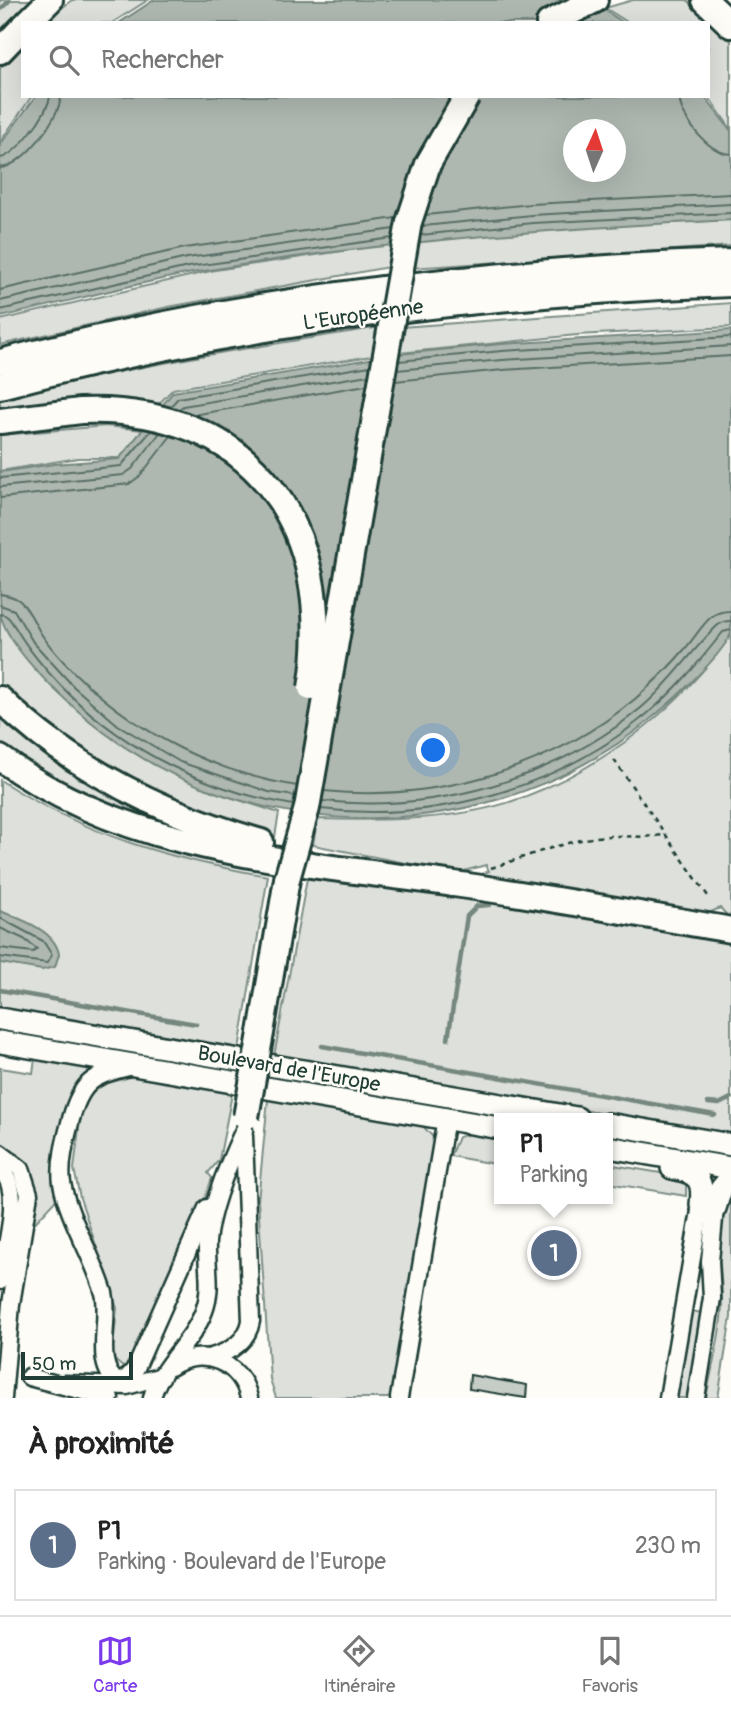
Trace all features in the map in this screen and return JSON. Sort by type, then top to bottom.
[{"type":"highway","points":[[29,21],[50,0]]},
{"type":"highway","points":[[553,21],[595,0]]},
{"type":"highway","points":[[705,0],[731,25]]},
{"type":"highway","points":[[0,51],[21,29]]},
{"type":"highway","points":[[287,879],[307,808],[409,222],[428,163],[466,98]]},
{"type":"highway","name":"L'Européenne","points":[[0,362],[183,320],[386,287],[562,271],[731,261]]},
{"type":"highway","name":"L'Européenne","points":[[0,386],[168,346],[334,318],[536,295],[731,284]]},
{"type":"highway","points":[[0,421],[81,411],[148,415],[206,435],[236,455],[262,479],[285,507],[297,530],[312,573],[318,628],[291,807],[287,879],[245,1123]]},
{"type":"highway","points":[[0,699],[54,746],[100,776],[182,815],[292,850],[474,887]]},
{"type":"highway","points":[[0,758],[59,795],[143,830],[256,855],[474,887],[731,930]]},
{"type":"main road","name":"Boulevard de l'Europe","points":[[0,1019],[548,1113]]},
{"type":"main road","name":"Boulevard de l'Europe","points":[[0,1042],[494,1127]]},
{"type":"main road","points":[[613,1125],[731,1145]]},
{"type":"main road","points":[[613,1148],[731,1168]]},
{"type":"main road","points":[[613,1159],[694,1174],[703,1183],[708,1207]]},
{"type":"main road","points":[[708,1207],[731,1177]]},
{"type":"lane","points":[[113,1389],[105,1365],[105,1297],[62,1181],[63,1156],[77,1096],[88,1082],[105,1073],[135,1066]]},
{"type":"lane","points":[[399,1398],[446,1118]]},
{"type":"lane","points":[[113,1389],[132,1373],[141,1359],[245,1123]]},
{"type":"lane","points":[[29,1377],[113,1389],[136,1385],[184,1360],[208,1358],[236,1346],[248,1334],[251,1321],[245,1123]]},
{"type":"lane","points":[[0,1153],[21,1170],[29,1194],[11,1304],[3,1398]]},
{"type":"lane","points":[[0,1160],[11,1169],[20,1194],[0,1346]]},
{"type":"lane","points":[[152,1398],[205,1308],[210,1289],[208,1236],[228,1165]]},
{"type":"lane","points":[[0,1170],[6,1174],[13,1201],[0,1281]]},
{"type":"lane","points":[[0,1188],[4,1196],[0,1244]]},
{"type":"lane","points":[[668,1398],[708,1207]]},
{"type":"lane","points":[[696,1398],[712,1298],[708,1207]]},
{"type":"lane","points":[[208,1358],[224,1363],[258,1398]]},
{"type":"lane","points":[[242,1381],[249,1398]]},
{"type":"path","points":[[614,760],[663,835],[710,899]]},
{"type":"path","points":[[491,869],[593,837],[620,834],[648,838],[663,835]]},
{"type":"shaded area","points":[[0,0],[38,0],[0,36]]},
{"type":"shaded area","points":[[72,0],[148,0],[115,21],[46,21]]},
{"type":"shaded area","points":[[633,0],[687,0],[712,18],[731,41],[731,129],[709,98],[710,21],[626,21],[605,8]]},
{"type":"shaded area","points":[[21,45],[21,98],[31,98],[0,142],[0,68]]},
{"type":"shaded area","points":[[731,220],[731,246],[411,268],[416,241],[519,230]]},
{"type":"shaded area","points":[[396,243],[389,267],[168,307],[0,345],[0,320],[215,270]]},
{"type":"shaded area","points":[[731,303],[731,327],[577,335],[399,353],[401,327]]},
{"type":"shaded area","points":[[381,327],[377,355],[173,389],[156,407],[0,411],[0,400],[94,377],[189,358]]},
{"type":"shaded area","points":[[106,426],[143,430],[124,458],[78,458],[0,471],[0,435]]},
{"type":"shaded area","points":[[0,617],[50,685],[95,723],[212,791],[279,813],[275,837],[160,797],[98,763],[0,687]]},
{"type":"shaded area","points":[[731,633],[731,919],[720,908],[711,912],[711,916],[484,880],[482,874],[489,871],[486,865],[457,873],[313,845],[317,819],[422,818],[474,811],[524,797],[584,769],[640,731],[666,709],[712,660]]},
{"type":"shaded area","points":[[0,715],[64,769],[136,809],[137,819],[61,787],[0,749]]},
{"type":"shaded area","points":[[0,780],[64,816],[129,842],[196,862],[268,876],[239,1049],[0,1012]]},
{"type":"shaded area","points":[[308,873],[731,940],[731,1136],[613,1115],[613,1113],[600,1113],[274,1056]]},
{"type":"shaded area","points":[[35,1058],[100,1069],[79,1080],[68,1103],[57,1176],[59,1192],[55,1201],[30,1228],[29,1192],[24,1170],[11,1153],[0,1147],[0,1068],[33,1073]]},
{"type":"shaded area","points":[[137,1075],[232,1094],[219,1160],[208,1173],[212,1178],[205,1198],[132,1362],[125,1369],[112,1358],[117,1308],[80,1198],[74,1169],[82,1104],[98,1086]]},
{"type":"shaded area","points":[[268,1099],[421,1124],[434,1138],[390,1398],[276,1398],[270,1379],[258,1201]]},
{"type":"shaded area","points":[[474,1133],[494,1136],[494,1164],[450,1156],[458,1137]]},
{"type":"shaded area","points":[[613,1165],[678,1176],[686,1180],[686,1196],[613,1184]]},
{"type":"shaded area","points":[[731,1189],[731,1317],[718,1398],[706,1398],[722,1308],[719,1241],[721,1214]]},
{"type":"shaded area","points":[[692,1311],[702,1313],[688,1398],[676,1398]]},
{"type":"water","points":[[154,0],[589,0],[621,21],[122,21]]},
{"type":"water","points":[[35,98],[706,98],[731,131],[731,220],[393,245],[259,262],[168,278],[0,317],[0,145]]},
{"type":"water","points":[[731,330],[731,633],[727,642],[710,663],[660,711],[596,757],[526,790],[451,811],[373,818],[296,813],[220,794],[149,762],[85,717],[25,658],[1,617],[0,472],[119,459],[173,392],[399,354],[501,344]]},
{"type":"water","points":[[0,911],[36,926],[51,938],[59,954],[55,967],[42,970],[0,963]]},
{"type":"building","points":[[470,1375],[527,1385],[526,1398],[469,1389]]},
{"type":"waterway","points":[[0,10],[10,0]]},
{"type":"waterway","points":[[448,1039],[467,916],[477,906],[489,905]]},
{"type":"waterway","points":[[0,990],[196,1024]]},
{"type":"waterway","points":[[322,1046],[715,1115]]},
{"type":"waterway","points":[[708,1103],[719,1104],[731,1098]]},
{"type":"place","name":"P1","points":[[554,1253]]}]
